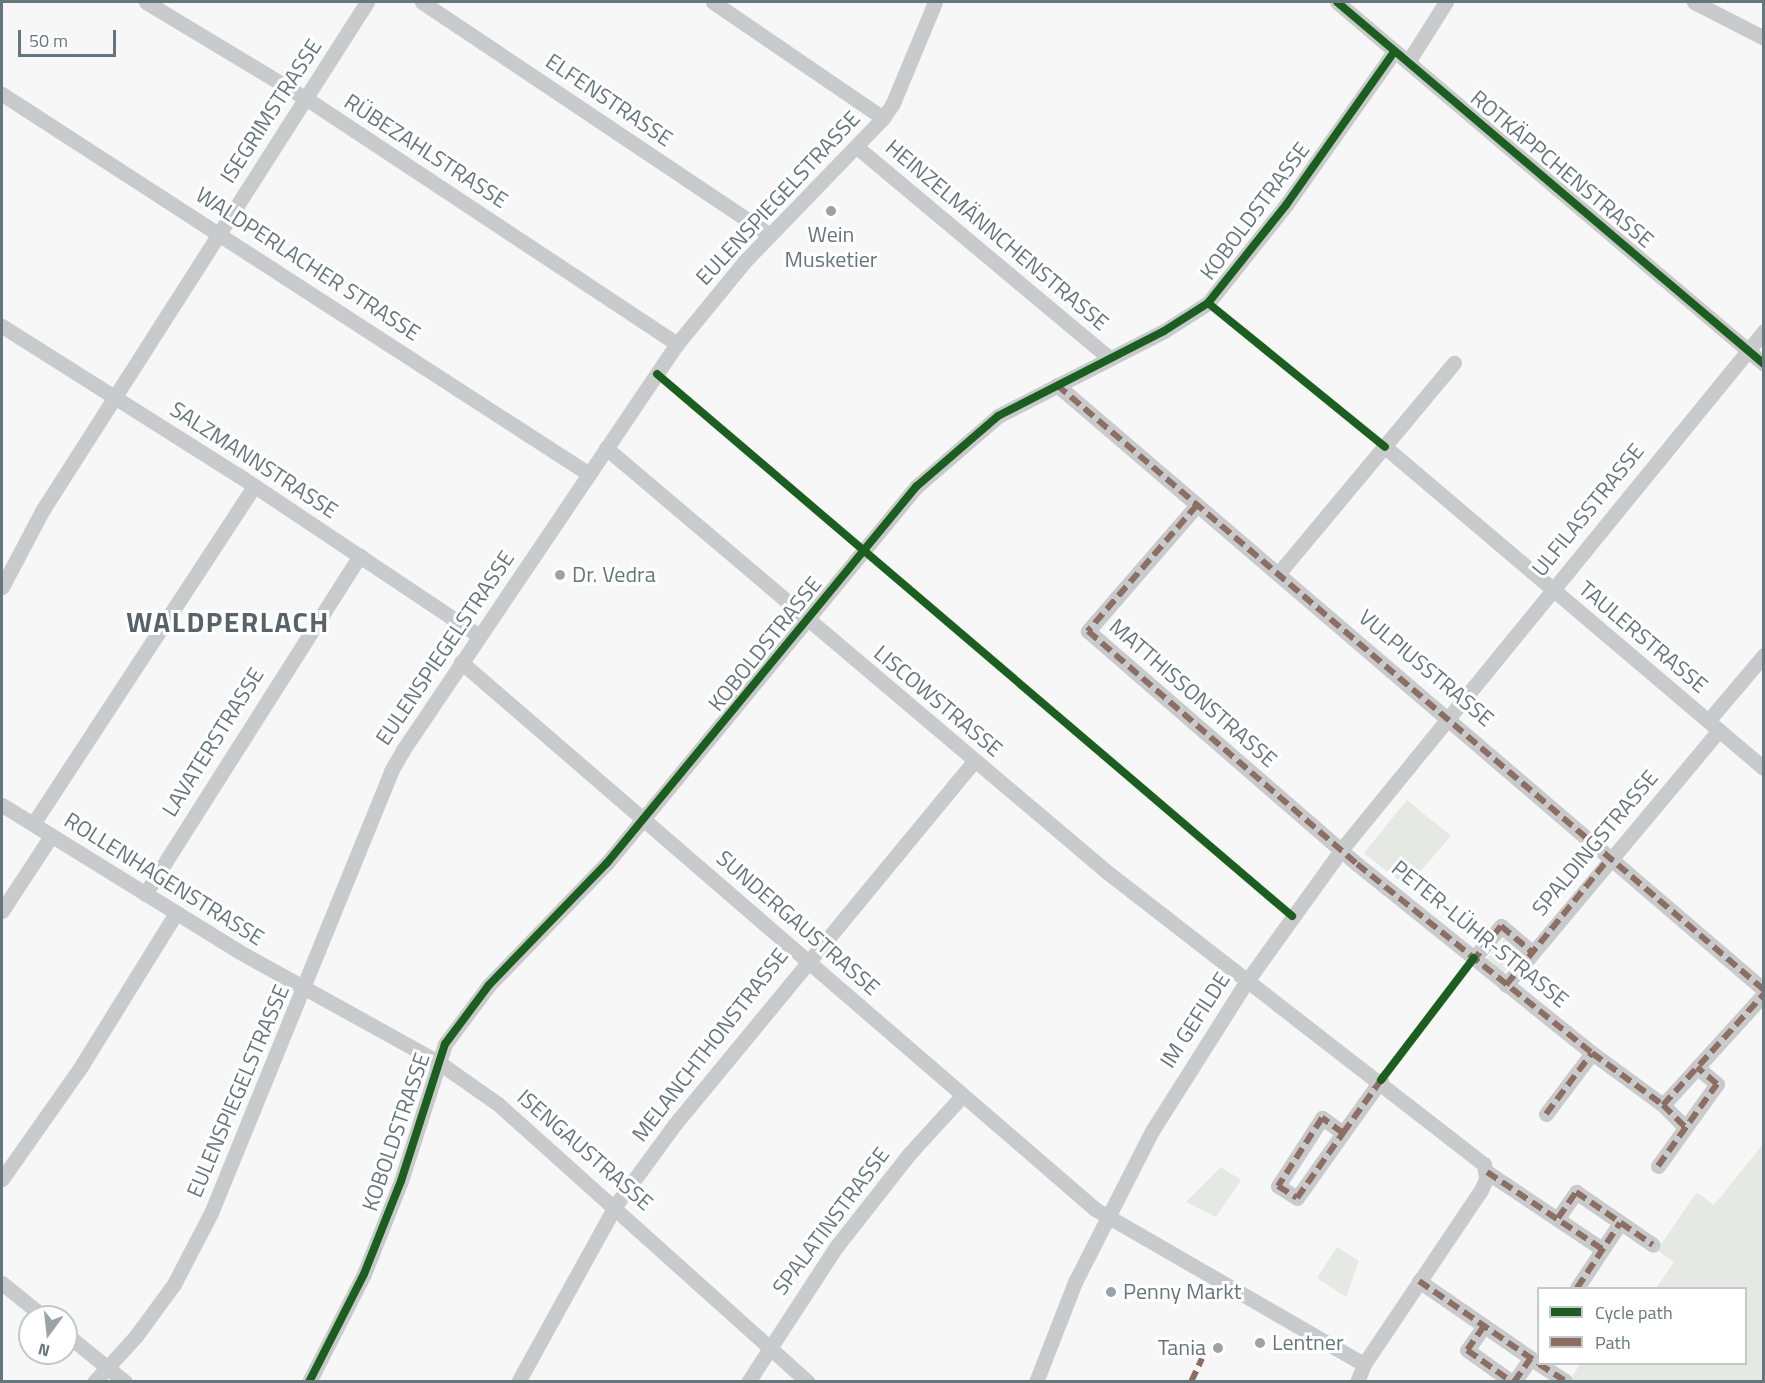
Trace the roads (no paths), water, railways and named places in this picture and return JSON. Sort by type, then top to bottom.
[{"type":"street","name":"RÜBEZAHLSTRASSE","points":[[146,2],[307,99],[677,344]]},
{"type":"street","name":"ISEGRIMSTRASSE","points":[[2,587],[42,511],[367,2]]},
{"type":"street","name":"ELFENSTRASSE","points":[[422,2],[770,235]]},
{"type":"street","name":"EULENSPIEGELSTRASSE","points":[[94,1382],[136,1336],[185,1264],[211,1213],[304,990],[391,771],[461,662],[677,344],[770,235],[858,148],[883,118],[893,103],[934,2]]},
{"type":"street","name":"ROTKÄPPCHENSTRASSE","points":[[1337,2],[1764,364]]},
{"type":"street","points":[[1408,62],[1446,2]]},
{"type":"street","points":[[1694,2],[1764,38]]},
{"type":"street","points":[[719,3],[883,118]]},
{"type":"street","name":"KOBOLDSTRASSE","points":[[309,1382],[368,1264],[400,1181],[445,1044],[489,985],[607,863],[932,472],[998,416],[1108,357],[1164,331],[1208,303],[1286,205],[1394,51]]},
{"type":"street","name":"WALDPERLACHER STRASSE","points":[[2,94],[589,474]]},
{"type":"street","name":"HEINZELMÄNNCHENSTRASSE","points":[[858,148],[1108,357]]},
{"type":"street","name":"SALZMANNSTRASSE","points":[[3,331],[116,396],[360,555],[479,636]]},
{"type":"street","name":"ULFILASSTRASSE","points":[[1448,718],[1764,331]]},
{"type":"street","points":[[1278,574],[1455,363]]},
{"type":"street","name":"VULPIUSSTRASSE","points":[[1057,384],[1611,856],[1764,992]]},
{"type":"street","name":"TAULERSTRASSE","points":[[1385,447],[1764,768]]},
{"type":"street","name":"LISCOWSTRASSE","points":[[606,448],[974,761],[1247,981],[1381,1080],[1479,1157],[1487,1172],[1602,1249]]},
{"type":"street","points":[[33,824],[254,486]]},
{"type":"street","name":"MATTHISSONSTRASSE","points":[[1197,505],[1088,631],[1341,850]]},
{"type":"street","name":"LAVATERSTRASSE","points":[[145,894],[288,664],[360,555]]},
{"type":"street","name":"SPALDINGSTRASSE","points":[[1506,985],[1714,726],[1764,655]]},
{"type":"street","name":"SUNDERGAUSTRASSE","points":[[461,662],[962,1096],[1107,1216],[1364,1365]]},
{"type":"street","name":"IM GEFILDE","points":[[1036,1382],[1059,1317],[1107,1216],[1152,1131],[1247,981],[1341,850],[1448,718]]},
{"type":"street","name":"MELANCHTHONSTRASSE","points":[[518,1382],[615,1206],[675,1124],[806,961],[974,761]]},
{"type":"street","name":"ROLLENHAGENSTRASSE","points":[[2,805],[304,990]]},
{"type":"street","points":[[2,911],[51,836]]},
{"type":"street","name":"PETER-LÜHR-STRASSE","points":[[1341,850],[1506,985],[1663,1106],[1685,1127]]},
{"type":"street","points":[[2,1179],[80,1068],[176,913]]},
{"type":"street","points":[[1474,958],[1501,926],[1532,952]]},
{"type":"street","name":"ISENGAUSTRASSE","points":[[304,990],[438,1062],[498,1104],[615,1206],[808,1382]]},
{"type":"street","points":[[1663,1106],[1764,992]]},
{"type":"street","points":[[1546,1114],[1592,1053]]},
{"type":"street","points":[[1658,1166],[1717,1084],[1697,1067]]},
{"type":"street","points":[[1343,1133],[1322,1118],[1278,1186],[1297,1198],[1381,1080]]},
{"type":"street","name":"SPALATINSTRASSE","points":[[748,1382],[836,1246],[910,1153],[962,1096]]},
{"type":"street","points":[[1357,1382],[1364,1365],[1481,1190],[1487,1172]]},
{"type":"street","points":[[1558,1218],[1576,1192],[1653,1245]]},
{"type":"street","points":[[1578,1287],[1620,1223]]},
{"type":"street","points":[[1419,1281],[1484,1326],[1536,1362],[1513,1382],[1467,1350],[1484,1326]]},
{"type":"street","points":[[2,1283],[29,1305]]},
{"type":"street","points":[[78,1344],[125,1382]]},
{"type":"street","points":[[1541,1365],[1565,1381]]},
{"type":"place","name":"Wein Musketier","points":[[831,211]]},
{"type":"place","name":"Dr. Vedra","points":[[560,575]]},
{"type":"place","name":"Penny Markt","points":[[1111,1292]]},
{"type":"place","name":"Lentner","points":[[1260,1343]]},
{"type":"place","name":"Tania","points":[[1218,1348]]},
{"type":"district","name":"WALDPERLACH","points":[[228,622]]}]
